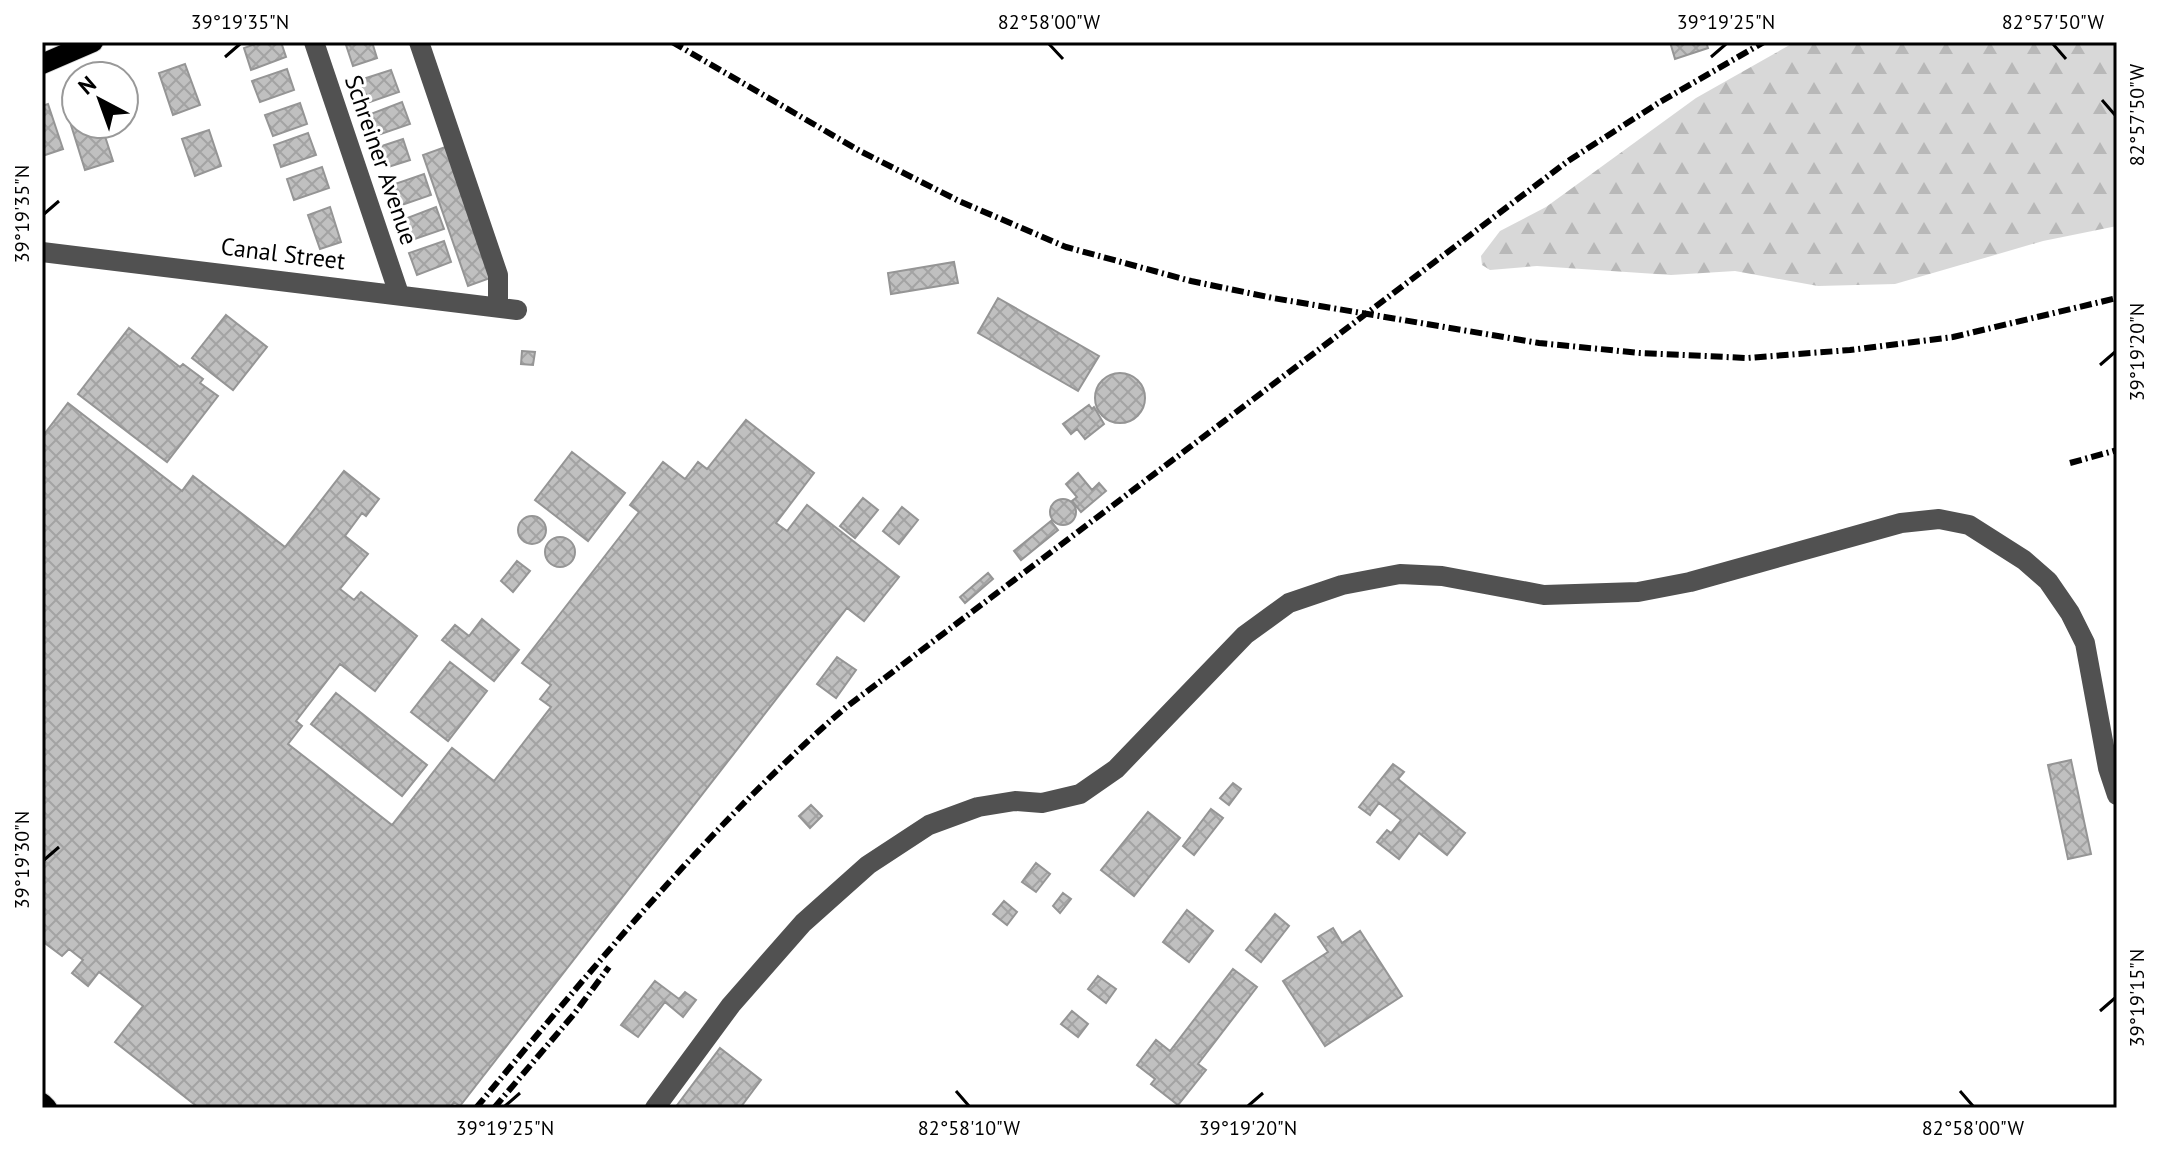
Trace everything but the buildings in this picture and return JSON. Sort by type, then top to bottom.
[{"type":"main road","points":[[42,64],[93,42]]},
{"type":"main road","points":[[42,1103],[47,1108]]},
{"type":"street","name":"Schreiner Avenue","points":[[314,42],[399,294]]},
{"type":"street","name":"Canal Street","points":[[42,252],[507,309],[419,42]]},
{"type":"street","points":[[655,1108],[731,1005],[803,923],[868,865],[929,825],[978,807],[1015,801],[1042,803],[1080,794],[1116,769],[1245,635],[1289,603],[1342,585],[1400,574],[1442,576],[1544,595],[1638,592],[1690,582],[1901,523],[1939,519],[1969,525],[2024,560],[2048,581],[2070,613],[2085,643],[2108,768],[2117,795]]},
{"type":"green space","points":[[1795,42],[2117,42],[2117,226],[2043,241],[1895,284],[1818,286],[1735,271],[1671,275],[1537,266],[1490,270],[1482,265],[1481,256],[1500,231],[1546,207],[1696,98]]},
{"type":"railway","points":[[672,42],[860,151],[959,201],[1066,247],[1191,281],[1273,298],[1539,343],[1640,353],[1747,358],[1850,350],[1953,337],[2117,298]]},
{"type":"railway","points":[[476,1108],[699,850],[845,708],[1568,161],[1660,102],[1764,42]]},
{"type":"railway","points":[[2070,463],[2117,450]]},
{"type":"railway","points":[[494,1108],[574,1014],[609,967]]}]
